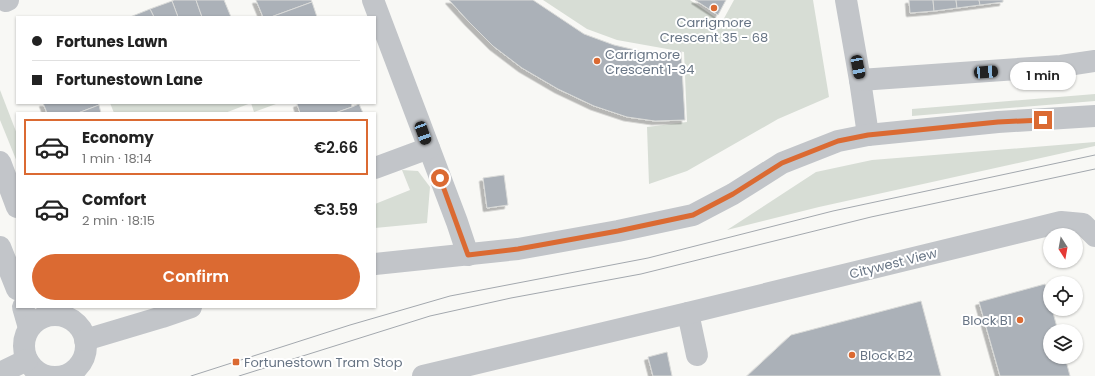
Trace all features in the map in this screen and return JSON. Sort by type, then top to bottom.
[{"type":"street","points":[[373,0],[468,255]]},
{"type":"street","points":[[846,0],[868,135]]},
{"type":"street","points":[[860,80],[1061,66],[1095,61]]},
{"type":"street","points":[[376,264],[468,255],[541,245],[693,215],[733,194],[782,163],[838,141],[868,135],[998,122],[1095,116]]},
{"type":"street","points":[[376,168],[429,148]]},
{"type":"street","points":[[0,162],[16,204]]},
{"type":"street","name":"Citywest View","points":[[423,376],[1061,222],[1083,224],[1095,236]]},
{"type":"street","points":[[0,247],[16,287]]},
{"type":"street","points":[[23,308],[29,328]]},
{"type":"street","points":[[85,340],[188,308]]},
{"type":"street","points":[[56,311],[76,323],[82,331],[85,340],[85,350],[77,367],[69,373],[60,376],[50,376],[33,368],[27,360],[24,352],[24,343],[29,328],[35,322],[56,311]]},
{"type":"street","points":[[688,313],[697,355]]},
{"type":"street","points":[[0,373],[27,360]]},
{"type":"shaded area","points":[[543,0],[690,0],[722,22],[734,0],[813,0],[829,97],[778,119],[687,171],[649,184],[647,127],[687,122],[684,52],[617,40],[587,29]]},
{"type":"shaded area","points":[[0,90],[16,131],[16,160],[0,120]]},
{"type":"shaded area","points":[[1095,94],[1095,101],[912,116],[912,109]]},
{"type":"shaded area","points":[[110,104],[248,104],[228,112],[114,112]]},
{"type":"shaded area","points":[[251,104],[276,104],[254,112]]},
{"type":"shaded area","points":[[1095,142],[1095,146],[819,207],[727,230],[816,172],[872,160]]},
{"type":"shaded area","points":[[402,170],[418,171],[430,187],[427,223],[376,228],[376,204],[410,190]]},
{"type":"building","points":[[196,0],[202,16],[178,16],[172,1]]},
{"type":"building","points":[[196,0],[224,0],[231,16],[202,16]]},
{"type":"building","points":[[256,0],[311,0],[312,2],[274,16],[263,16]]},
{"type":"building","name":"Carrigmore Crescent 1-34","points":[[449,0],[533,0],[584,34],[614,45],[648,53],[681,51],[685,120],[655,121],[627,117],[594,106],[558,89],[522,68],[493,46]]},
{"type":"building","name":"Carrigmore Crescent 35 - 68","points":[[695,0],[726,0],[718,15]]},
{"type":"building","points":[[909,0],[933,0],[934,11],[910,13]]},
{"type":"building","points":[[933,0],[956,0],[957,8],[934,11]]},
{"type":"building","points":[[956,0],[979,0],[980,5],[957,8]]},
{"type":"building","points":[[979,0],[1003,0],[1003,2],[980,5]]},
{"type":"building","points":[[172,1],[178,16],[154,16],[150,9]]},
{"type":"building","points":[[312,2],[317,16],[274,16]]},
{"type":"building","points":[[150,9],[154,16],[132,16]]},
{"type":"building","points":[[43,104],[99,105],[81,112],[47,112]]},
{"type":"building","points":[[297,104],[351,104],[352,107],[338,112],[300,112]]},
{"type":"building","points":[[359,104],[363,112],[338,112]]},
{"type":"building","points":[[99,105],[101,112],[81,112]]},
{"type":"building","points":[[504,175],[508,205],[487,208],[483,178]]},
{"type":"building","name":"Block B1","points":[[1043,285],[1043,316],[1054,316],[1056,324],[1043,324],[1043,364],[1067,364],[1070,376],[1000,376],[979,302]]},
{"type":"building","name":"Block B2","points":[[921,301],[941,376],[747,376],[791,335]]},
{"type":"building","points":[[667,352],[672,376],[653,376],[648,357]]},
{"type":"tram line","points":[[191,376],[350,325],[450,296],[648,258],[833,211],[1095,155]]},
{"type":"tram line","points":[[239,376],[430,316],[511,298],[641,274],[871,217],[1095,169]]},
{"type":"place","name":"Carrigmore Crescent 35 - 68","points":[[714,8]]},
{"type":"place","name":"Carrigmore Crescent 1-34","points":[[597,61]]},
{"type":"place","name":"Block B1","points":[[1020,320]]},
{"type":"place","name":"Block B2","points":[[852,355]]},
{"type":"place","name":"Fortunestown Tram Stop","points":[[236,362]]},
{"type":"route","points":[[440,178],[468,255],[518,249],[618,231],[693,215],[733,194],[782,163],[838,141],[868,135],[998,122],[1043,120]]}]
